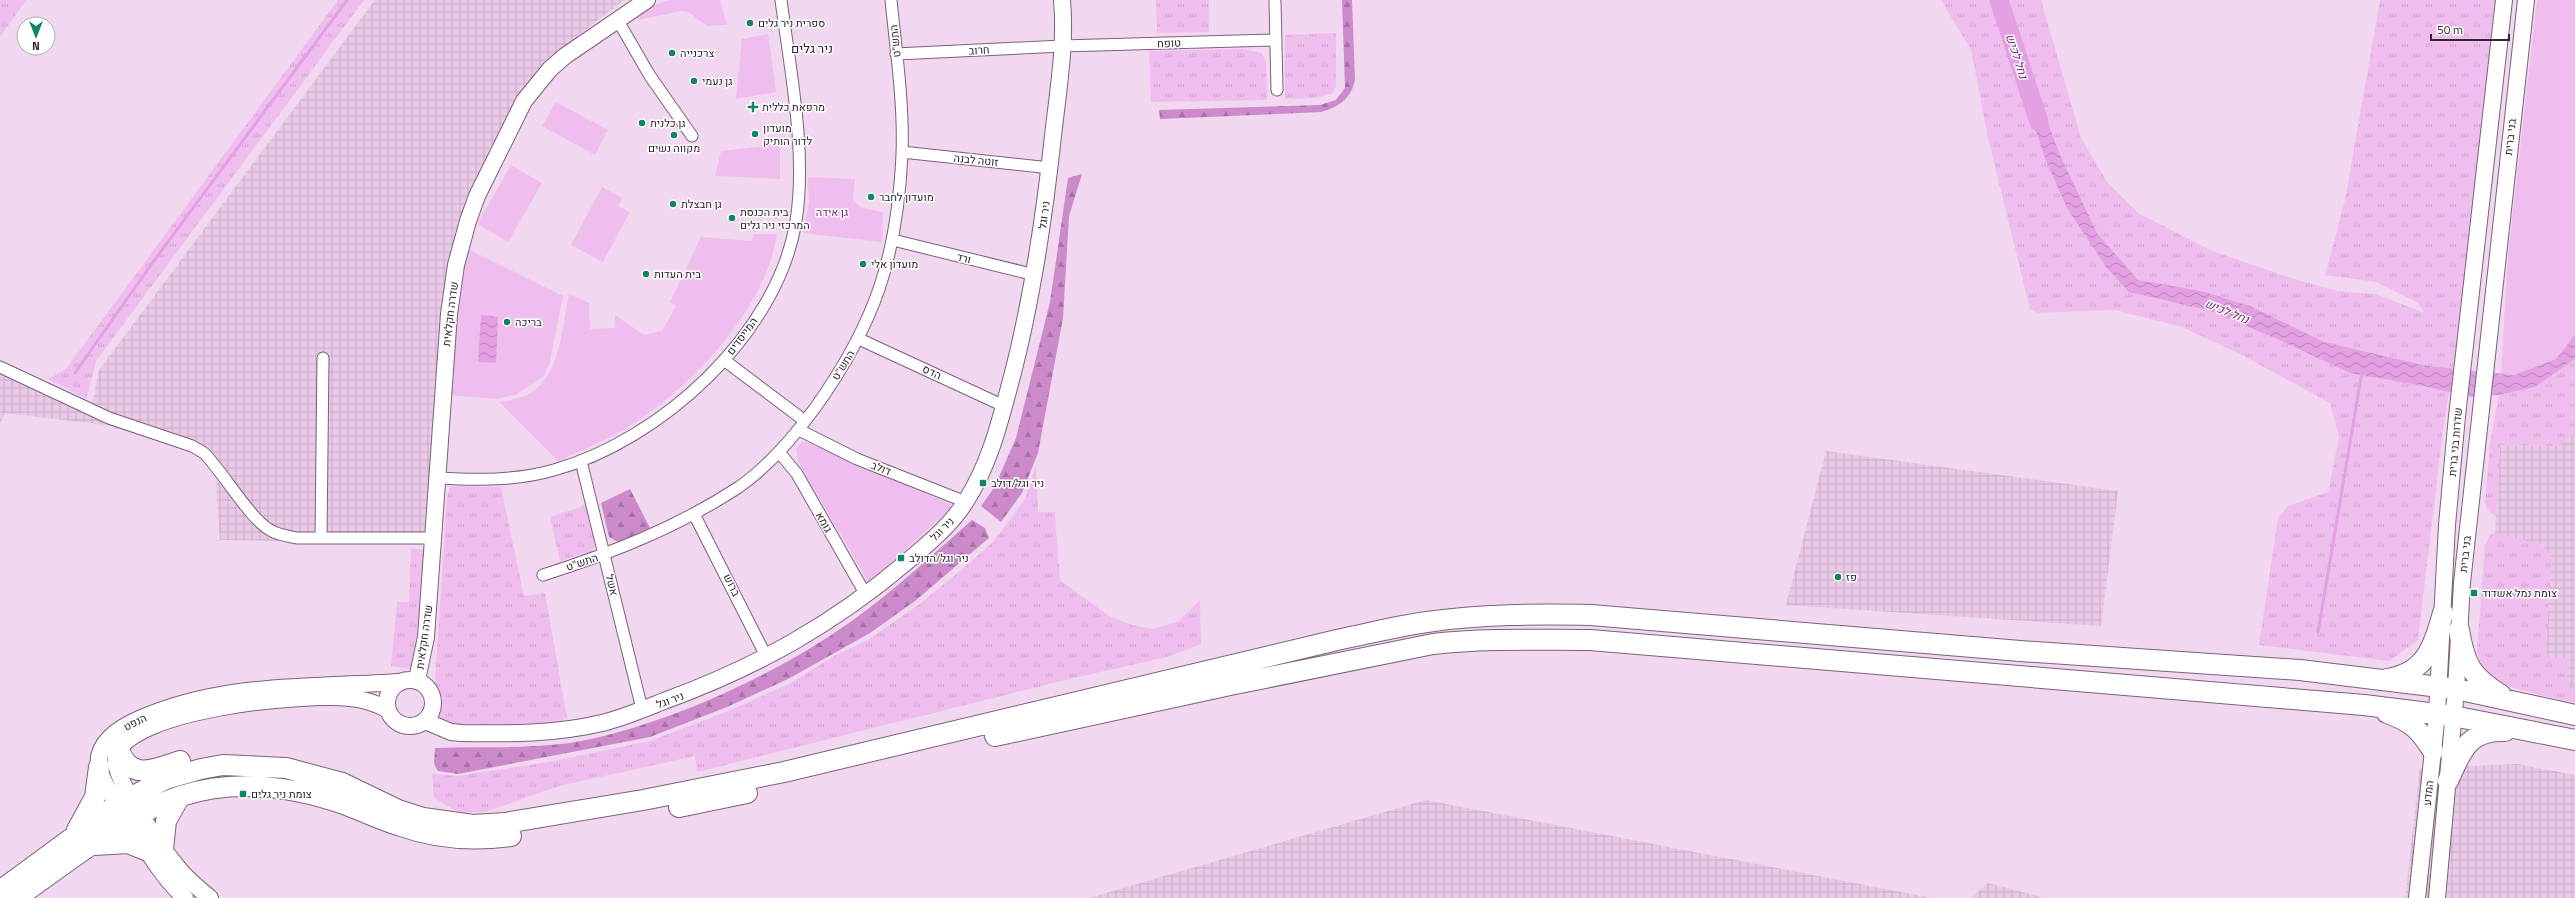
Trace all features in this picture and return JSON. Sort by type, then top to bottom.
[{"type":"highway","points":[[0,891],[124,801],[166,779],[184,773],[223,765],[249,765],[286,768],[335,781],[398,810],[422,818],[473,825],[505,823],[643,800],[784,772],[1337,640],[1426,622],[1532,613],[1646,619],[2016,650],[2300,670],[2447,688],[2510,700],[2575,715]]},
{"type":"highway","points":[[2378,680],[2398,677],[2412,671],[2423,662],[2433,647],[2442,613]]},
{"type":"highway","points":[[2459,630],[2464,658],[2475,677],[2510,700]]},
{"type":"highway","points":[[16,898],[135,818],[180,796],[217,788],[260,786],[283,789],[333,800],[402,827],[426,834],[450,838],[472,839],[510,836],[716,800],[949,746],[1230,685],[1425,646],[1466,640],[1590,640],[2364,705],[2445,715],[2575,740]]},
{"type":"highway","points":[[2364,705],[2404,719],[2419,730],[2433,751]]},
{"type":"highway","points":[[2448,781],[2463,748],[2474,737],[2499,730],[2539,732]]},
{"type":"highway","points":[[118,750],[123,762],[128,766],[144,771],[191,758],[221,759],[249,765]]},
{"type":"highway","points":[[71,840],[95,798],[99,767]]},
{"type":"highway","points":[[93,845],[128,843],[155,850],[166,821],[180,796]]},
{"type":"street","name":"שדרה חקלאית","points":[[417,680],[426,637],[434,538],[448,314],[461,243],[477,196],[524,101],[535,85],[565,56],[628,10],[647,0]]},
{"type":"street","name":"המייסדים","points":[[438,478],[480,480],[532,475],[581,461],[665,413],[694,390],[724,360],[765,305],[790,248],[796,220],[798,154],[781,0]]},
{"type":"street","name":"התש\"ט","points":[[543,575],[628,546],[694,514],[739,486],[779,452],[802,426],[843,367],[860,339],[876,299],[893,240],[902,152],[901,93],[891,0]]},
{"type":"street","name":"ניר וגל","points":[[425,721],[451,732],[461,734],[570,730],[605,723],[722,679],[807,636],[866,595],[923,547],[966,502],[989,459],[1025,327],[1035,275],[1050,168],[1062,46],[1062,0]]},
{"type":"street","name":"בני ברית","points":[[2474,272],[2490,112],[2504,0]]},
{"type":"street","name":"בני ברית","points":[[2494,274],[2526,0]]},
{"type":"street","points":[[1275,2],[1277,90]]},
{"type":"street","points":[[628,10],[650,76],[692,136]]},
{"type":"street","name":"טופח","points":[[1062,46],[1276,40]]},
{"type":"street","name":"חרוב","points":[[896,54],[1062,46]]},
{"type":"street","name":"זוטה לבנה","points":[[902,152],[1050,168]]},
{"type":"street","name":"ורד","points":[[893,240],[1035,275]]},
{"type":"street","name":"שדרות בני ברית","points":[[2442,613],[2457,416],[2474,272]]},
{"type":"street","name":"שדרות בני ברית","points":[[2478,419],[2494,274]]},
{"type":"street","name":"הדס","points":[[860,339],[1004,406]]},
{"type":"street","points":[[321,538],[323,358]]},
{"type":"street","name":"דולב","points":[[724,360],[802,426],[857,459],[966,502]]},
{"type":"street","points":[[0,367],[109,418],[192,446],[214,463],[258,520],[269,530],[297,538],[434,538]]},
{"type":"street","name":"בני ברית","points":[[2447,688],[2459,630],[2478,419]]},
{"type":"street","name":"גומא","points":[[779,452],[796,474],[866,595]]},
{"type":"street","name":"אשל","points":[[581,461],[642,710]]},
{"type":"street","name":"ברוש","points":[[694,514],[766,658]]},
{"type":"street","points":[[2442,613],[2447,688]]},
{"type":"street","points":[[417,680],[424,684],[432,695],[433,709],[425,721],[411,726],[403,725],[390,716],[387,709],[388,694],[399,682],[417,680]]},
{"type":"street","name":"הנפט","points":[[118,750],[137,733],[156,724],[197,712],[246,703],[311,698],[348,690],[399,682]]},
{"type":"street","name":"המדע","points":[[2438,898],[2448,781],[2445,715],[2447,688]]},
{"type":"street","name":"הנפט","points":[[99,767],[103,747],[119,730],[185,702],[231,692],[348,690],[361,699],[387,709]]},
{"type":"street","name":"המדע","points":[[2417,898],[2433,751],[2445,715]]},
{"type":"street","points":[[118,750],[115,766],[124,801]]},
{"type":"street","points":[[99,767],[124,801],[185,898]]},
{"type":"street","points":[[155,850],[180,870],[210,898]]},
{"type":"shaded area","points":[[375,0],[624,0],[545,61],[519,94],[489,151],[464,209],[449,259],[439,325],[425,543],[220,540],[215,471],[193,453],[106,425],[5,413],[0,424],[0,360],[92,404],[99,370]]},
{"type":"shaded area","points":[[2575,434],[2575,686],[2566,684],[2545,657],[2552,558],[2540,544],[2495,533],[2500,445],[2556,446]]},
{"type":"shaded area","points":[[1826,451],[2118,491],[2101,626],[1786,605]]},
{"type":"shaded area","points":[[2517,764],[2575,775],[2575,898],[2405,898],[2420,768]]},
{"type":"shaded area","points":[[1426,800],[1932,898],[1089,898]]},
{"type":"shaded area","points":[[1988,883],[2045,898],[1971,898]]},
{"type":"green space","points":[[0,0],[26,0],[0,37]]},
{"type":"green space","points":[[338,0],[364,0],[96,361],[86,399],[48,379],[66,369]]},
{"type":"green space","points":[[670,0],[720,0],[727,25],[707,26],[688,12],[682,11],[637,20],[648,7]]},
{"type":"green space","points":[[1156,0],[1209,0],[1209,32],[1157,33]]},
{"type":"green space","points":[[1342,0],[1352,0],[1355,79],[1351,91],[1344,101],[1328,110],[1321,112],[1160,119],[1159,110],[1320,105],[1336,100],[1345,88]]},
{"type":"green space","points":[[1941,0],[2041,0],[2081,138],[2107,182],[2138,213],[2212,251],[2294,279],[2338,291],[2375,294],[2425,313],[2418,303],[2377,282],[2325,275],[2345,200],[2380,0],[2495,0],[2460,342],[2457,342],[2443,430],[2418,640],[2389,661],[2259,645],[2278,518],[2288,506],[2328,492],[2339,437],[2330,403],[2240,354],[2182,327],[2115,310],[2038,313],[2030,309],[1988,138],[1971,50]]},
{"type":"green space","points":[[2537,0],[2575,0],[2575,335],[2556,359],[2514,375],[2501,374],[2508,255]]},
{"type":"green space","points":[[1336,33],[1336,86],[1333,93],[1318,98],[1285,99],[1285,35]]},
{"type":"green space","points":[[768,34],[776,92],[736,99],[742,39]]},
{"type":"green space","points":[[1243,49],[1261,53],[1266,61],[1267,100],[1151,102],[1149,51]]},
{"type":"green space","points":[[556,102],[608,130],[595,155],[542,126]]},
{"type":"green space","points":[[780,144],[780,179],[715,176],[721,151]]},
{"type":"green space","points":[[511,165],[542,183],[508,242],[477,224]]},
{"type":"green space","points":[[1082,174],[1069,216],[1063,318],[1038,453],[1022,493],[1001,522],[981,506],[994,488],[1016,438],[1050,302],[1068,178]]},
{"type":"green space","name":"גן אידה","points":[[808,177],[855,179],[853,200],[862,208],[883,212],[882,242],[803,233],[809,203]]},
{"type":"green space","points":[[602,187],[622,198],[618,206],[630,212],[603,262],[571,245]]},
{"type":"green space","points":[[753,234],[777,234],[770,262],[759,289],[744,315],[706,363],[662,403],[639,420],[610,437],[558,461],[499,402],[526,396],[540,386],[548,375],[554,363],[562,335],[569,294],[589,303],[590,329],[615,328],[615,315],[644,335],[662,331],[676,306],[670,302],[701,237],[752,241]]},
{"type":"green space","name":"בריכה","points":[[470,250],[563,296],[550,362],[544,376],[517,394],[498,399],[450,395],[457,298],[464,261]]},
{"type":"green space","points":[[2575,359],[2575,434],[2556,446],[2500,445],[2496,515],[2491,513],[2487,509],[2485,502],[2490,444],[2499,395],[2535,387]]},
{"type":"green space","points":[[802,442],[807,442],[950,504],[952,507],[869,583],[798,462],[796,449]]},
{"type":"green space","points":[[1036,466],[1038,512],[1055,512],[1060,580],[1109,616],[1132,625],[1153,629],[1179,621],[1200,600],[1201,644],[1167,657],[1078,677],[697,772],[695,756],[559,786],[485,812],[458,812],[434,798],[432,774],[458,776],[549,762],[650,741],[726,712],[789,684],[834,656],[869,639],[921,603],[993,542],[1025,499]]},
{"type":"green space","points":[[450,486],[501,487],[524,596],[545,593],[567,718],[555,724],[432,726],[447,498]]},
{"type":"green space","points":[[630,489],[650,528],[618,542],[609,537],[601,503]]},
{"type":"green space","points":[[586,505],[595,547],[591,552],[560,561],[550,517]]},
{"type":"green space","points":[[972,520],[985,528],[989,538],[915,601],[870,633],[790,678],[727,707],[650,737],[458,774],[438,771],[434,764],[435,748],[553,745],[591,739],[658,720],[726,693],[790,660],[821,642],[849,623],[897,586]]},
{"type":"green space","points":[[2495,533],[2540,544],[2552,558],[2545,657],[2570,659],[2566,684],[2575,686],[2575,704],[2499,684],[2482,668],[2477,650],[2485,545],[2490,535]]},
{"type":"green space","points":[[411,548],[427,551],[416,670],[391,666],[397,602],[409,602]]},
{"type":"water","points":[[2037,96],[2061,157],[2097,233],[2138,280],[2201,291],[2250,306],[2324,342],[2427,366],[2514,375],[2556,359],[2575,335],[2575,359],[2535,387],[2499,395],[2471,397],[2424,386],[2350,373],[2282,341],[2208,310],[2129,292],[2106,267],[2067,208],[2046,161],[2025,98]]},
{"type":"water","points":[[481,315],[498,317],[496,363],[478,362]]},
{"type":"waterway","points":[[75,373],[153,262],[347,0]]},
{"type":"waterway","name":"נחל לכיש","points":[[1999,0],[2039,122]]},
{"type":"waterway","points":[[2318,632],[2362,372]]},
{"type":"place","name":"ספרית ניר גלים","points":[[750,23]]},
{"type":"place","name":"צרכנייה","points":[[672,53]]},
{"type":"place","name":"גן נעמי","points":[[694,81]]},
{"type":"place","name":"מרפאת כללית","points":[[753,107]]},
{"type":"place","name":"גן כלנית","points":[[642,123]]},
{"type":"place","name":"מועדון לדור הותיק","points":[[755,134]]},
{"type":"place","name":"מקווה נשים","points":[[674,135]]},
{"type":"place","name":"מועדון לחבר","points":[[871,197]]},
{"type":"place","name":"גן חבצלת","points":[[673,204]]},
{"type":"place","name":"בית הכנסת המרכזי ניר גלים","points":[[732,218]]},
{"type":"place","name":"מועדון אלי","points":[[863,264]]},
{"type":"place","name":"בית העדות","points":[[646,274]]},
{"type":"place","name":"בריכה","points":[[507,322]]},
{"type":"place","name":"ניר וגל/דולב","points":[[983,483]]},
{"type":"place","name":"ניר וגל/הדולב","points":[[901,558]]},
{"type":"place","name":"פז","points":[[1838,577]]},
{"type":"place","name":"צומת נמל אשדוד","points":[[2474,593]]},
{"type":"place","name":"צומת ניר גלים","points":[[243,794]]},
{"type":"district","name":"ניר גלים","points":[[812,48]]}]
